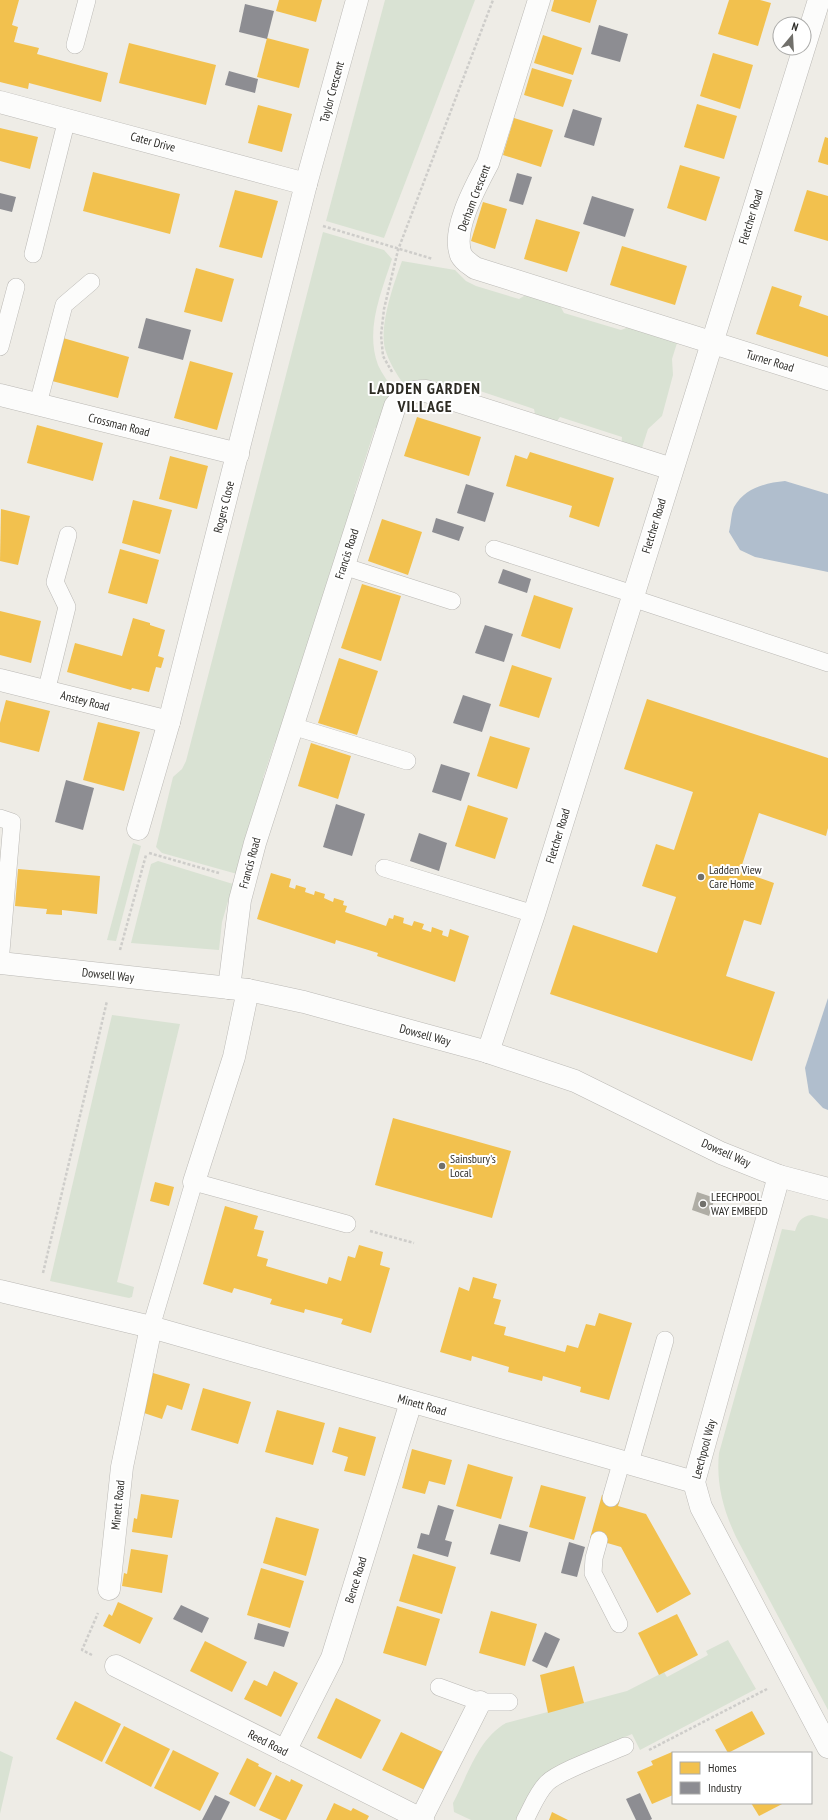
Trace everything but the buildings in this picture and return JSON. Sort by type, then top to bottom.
[{"type":"street","name":"Taylor Crescent","points":[[306,184],[357,0]]},
{"type":"street","name":"Derham Crescent","points":[[539,0],[488,163],[475,189],[462,221],[459,239],[461,255],[464,260],[475,268],[712,343]]},
{"type":"street","name":"Fletcher Road","points":[[488,1052],[534,914],[819,0]]},
{"type":"street","name":"Cater Drive","points":[[0,102],[306,184]]},
{"type":"street","name":"Rogers Close","points":[[138,828],[169,722],[306,184]]},
{"type":"street","name":"Turner Road","points":[[712,343],[828,379]]},
{"type":"street","points":[[407,394],[413,391],[426,391],[672,469]]},
{"type":"street","name":"Francis Road","points":[[194,1182],[234,1057],[239,989],[240,900],[255,843],[395,406],[407,394]]},
{"type":"street","name":"Crossman Road","points":[[0,395],[238,454]]},
{"type":"street","name":"Anstey Road","points":[[0,680],[169,722]]},
{"type":"street","name":"Dowsell Way","points":[[0,963],[239,989],[304,1002],[488,1052],[575,1081],[721,1152],[779,1176],[828,1189]]},
{"type":"street","name":"Leechpool Way","points":[[779,1176],[694,1482],[700,1508],[828,1748]]},
{"type":"street","name":"Minett Road","points":[[0,1291],[151,1327],[694,1482]]},
{"type":"street","name":"Minett Road","points":[[109,1589],[122,1467],[151,1327]]},
{"type":"street","name":"Bence Road","points":[[285,1751],[332,1658],[411,1402]]},
{"type":"street","name":"Reed Road","points":[[116,1666],[422,1819],[480,1702]]},
{"type":"lane","points":[[75,45],[87,0]]},
{"type":"lane","points":[[32,254],[67,119]]},
{"type":"lane","points":[[38,404],[64,304],[91,282]]},
{"type":"lane","points":[[0,347],[16,287]]},
{"type":"lane","points":[[46,692],[67,607],[55,582],[68,535]]},
{"type":"lane","points":[[494,548],[828,663]]},
{"type":"lane","points":[[344,566],[452,601]]},
{"type":"lane","points":[[292,726],[407,761]]},
{"type":"lane","points":[[0,818],[12,822],[0,963]]},
{"type":"lane","points":[[384,868],[534,914]]},
{"type":"lane","points":[[194,1182],[347,1224]]},
{"type":"lane","name":"Minett Road","points":[[151,1327],[194,1182]]},
{"type":"lane","points":[[611,1498],[626,1462],[665,1340]]},
{"type":"lane","points":[[599,1540],[594,1558],[593,1573],[619,1624]]},
{"type":"lane","points":[[438,1687],[480,1702],[509,1702]]},
{"type":"lane","points":[[525,1820],[539,1794],[548,1782],[559,1775],[625,1746]]},
{"type":"path","points":[[407,394],[383,356],[381,335],[384,308],[398,250],[493,0]]},
{"type":"path","points":[[146,853],[245,880]]},
{"type":"path","points":[[347,1224],[414,1244]]},
{"type":"path","points":[[109,1589],[82,1650],[116,1666]]},
{"type":"path","points":[[625,1746],[639,1756],[791,1677]]},
{"type":"green space","points":[[385,0],[475,0],[384,238],[326,221]]},
{"type":"green space","points":[[323,232],[384,250],[392,259],[379,298],[373,338],[374,352],[378,365],[395,391],[380,427],[375,428],[354,494],[357,498],[335,569],[330,572],[280,740],[275,742],[263,778],[266,783],[237,874],[162,853],[156,847],[173,777],[182,769],[186,761]]},
{"type":"green space","points":[[402,261],[455,270],[466,281],[476,286],[519,299],[529,293],[558,302],[564,313],[621,330],[629,327],[677,343],[672,359],[673,375],[662,416],[648,429],[640,454],[621,447],[622,437],[560,417],[557,421],[535,414],[534,409],[468,387],[463,391],[441,383],[426,380],[419,380],[404,385],[385,349],[384,339],[384,328],[388,304]]},
{"type":"green space","points":[[133,843],[141,846],[116,941],[107,940]]},
{"type":"green space","points":[[158,861],[233,884],[222,922],[219,950],[131,943],[151,864]]},
{"type":"green space","points":[[112,1015],[180,1024],[117,1282],[134,1287],[132,1297],[129,1298],[50,1281]]},
{"type":"green space","points":[[812,1215],[828,1219],[828,1710],[736,1537],[724,1506],[718,1464],[719,1453],[782,1229],[795,1231],[800,1220]]},
{"type":"green space","points":[[728,1640],[756,1689],[640,1750],[632,1734],[556,1767],[532,1791],[516,1820],[471,1820],[454,1812],[453,1803],[475,1758],[488,1738],[506,1723],[627,1691],[664,1672],[667,1677],[708,1655],[706,1651]]},
{"type":"green space","points":[[0,1751],[13,1757],[0,1814]]},
{"type":"water","points":[[785,481],[828,494],[828,572],[755,557],[740,550],[729,532],[734,507],[744,495],[763,485]]},
{"type":"water","points":[[828,998],[828,1110],[823,1108],[809,1093],[805,1068]]},
{"type":"place","name":"Ladden View Care Home","points":[[701,877]]},
{"type":"place","name":"Sainsbury's Local","points":[[442,1166]]},
{"type":"place","name":"LEECHPOOL WAY EMBEDD","points":[[703,1204]]},
{"type":"district","name":"LADDEN GARDEN VILLAGE","points":[[425,397]]}]
